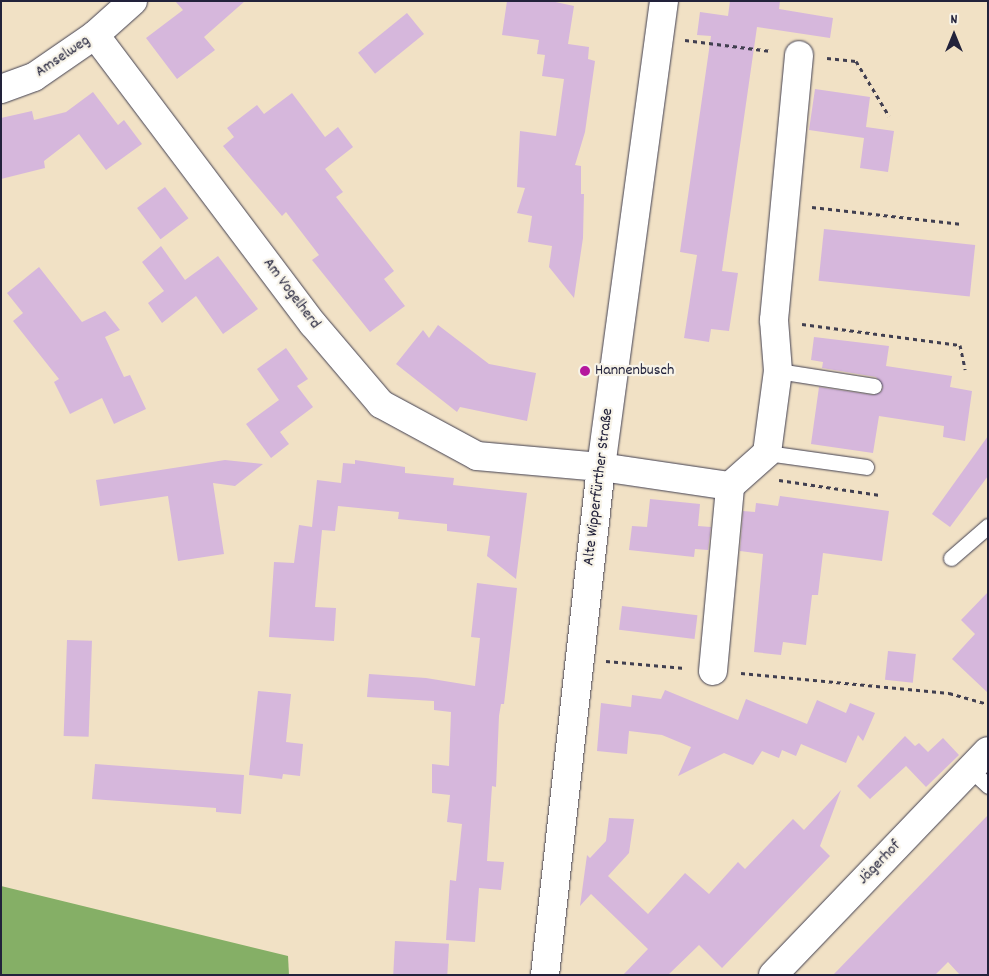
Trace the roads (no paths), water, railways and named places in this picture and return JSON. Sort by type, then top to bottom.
[{"type":"street","points":[[96,35],[134,1]]},
{"type":"street","name":"Alte Wipperfürther Straße","points":[[545,975],[578,659],[601,466],[664,1]]},
{"type":"street","name":"Amselweg","points":[[1,89],[34,77],[96,35]]},
{"type":"street","name":"Am Vogelherd","points":[[96,35],[313,324],[381,404],[477,456],[601,466]]},
{"type":"street","points":[[713,670],[736,481],[768,453],[778,371],[774,320],[800,55]]},
{"type":"street","points":[[601,466],[736,481]]},
{"type":"street","name":"Jägerhof","points":[[773,975],[983,766]]},
{"type":"lane","points":[[778,371],[874,386]]},
{"type":"lane","points":[[768,453],[866,466]]},
{"type":"lane","points":[[951,558],[988,526]]},
{"type":"place","name":"Hannenbusch","points":[[585,371]]}]
